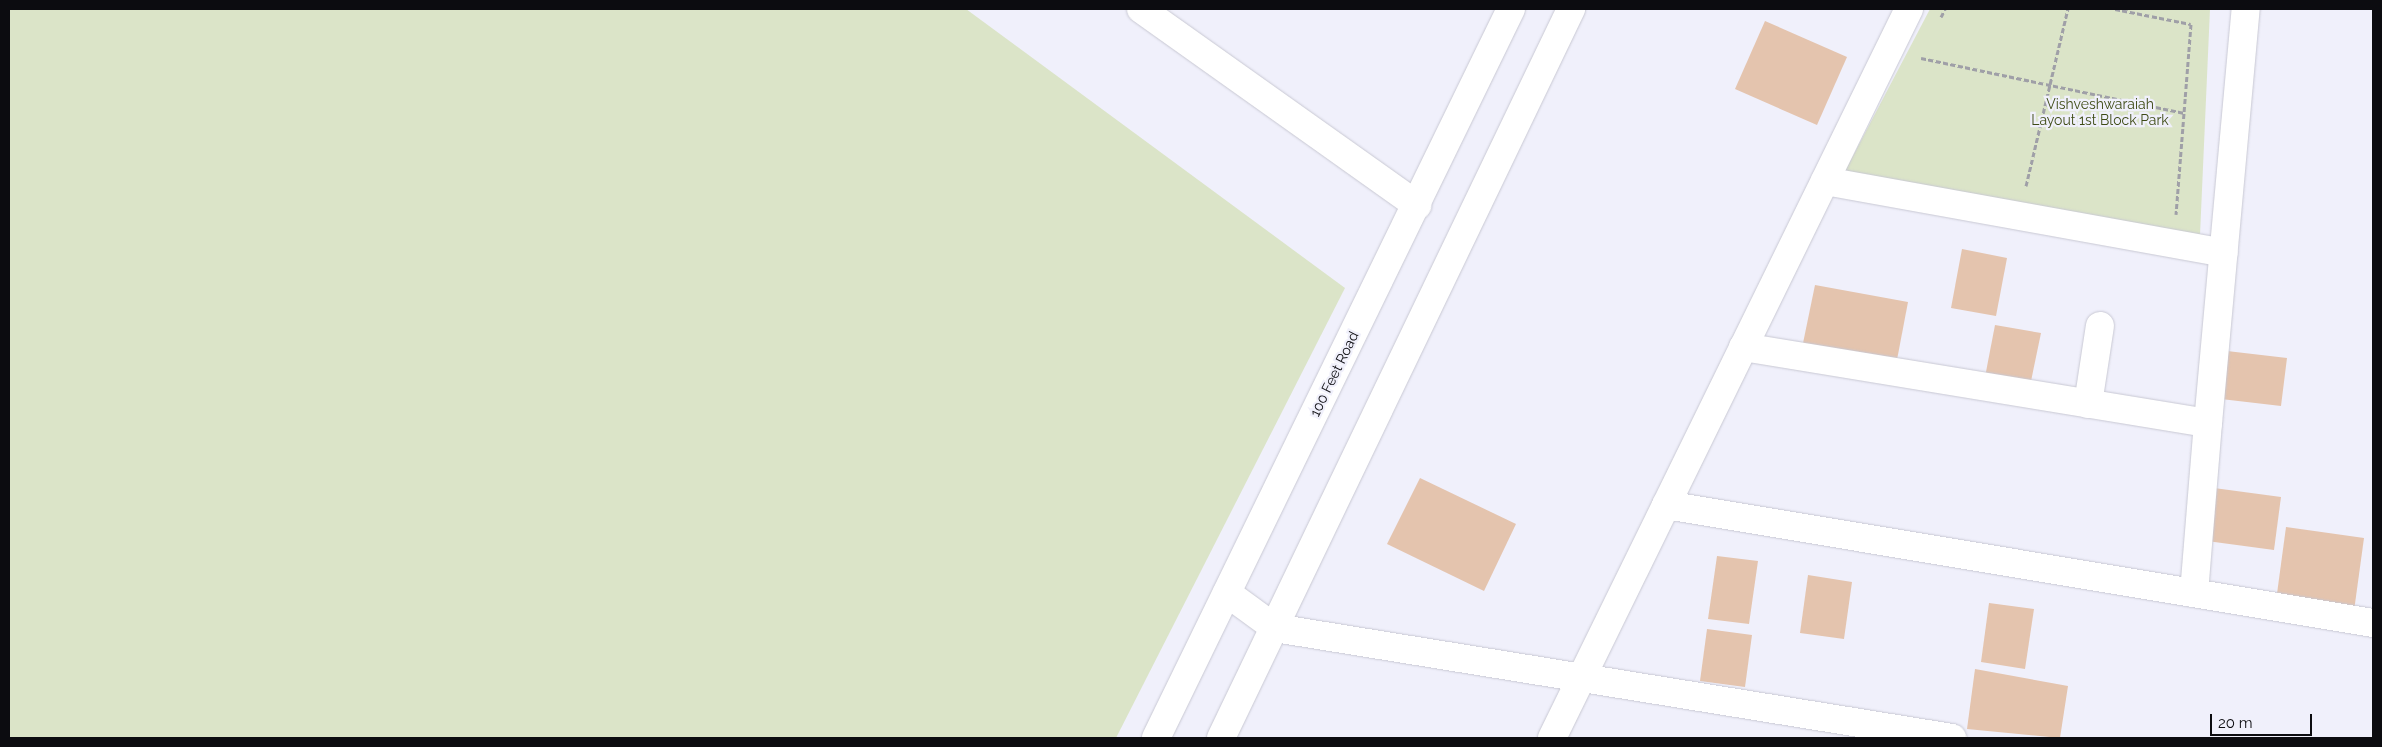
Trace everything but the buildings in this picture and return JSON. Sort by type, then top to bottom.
[{"type":"street","name":"100 Feet Road","points":[[1156,738],[1511,9]]},
{"type":"street","points":[[1222,738],[1571,9]]},
{"type":"street","points":[[1552,738],[1909,9]]},
{"type":"street","points":[[2194,594],[2246,9]]},
{"type":"street","points":[[1155,13],[1417,205]]},
{"type":"street","points":[[1825,182],[2224,253]]},
{"type":"street","points":[[2088,404],[2100,326]]},
{"type":"street","points":[[1743,348],[2208,423]]},
{"type":"street","points":[[1666,505],[2373,623]]},
{"type":"street","points":[[1226,593],[1275,628],[1952,738]]},
{"type":"path","points":[[2026,187],[2068,9]]},
{"type":"path","points":[[2115,9],[2191,24],[2176,214],[2167,212]]},
{"type":"path","points":[[1920,58],[2184,113]]},
{"type":"path","points":[[2016,185],[2035,189]]},
{"type":"green space","points":[[9,9],[966,9],[1345,288],[1116,738],[9,738]]},
{"type":"green space","name":"Vishveshwaraiah Layout 1st Block Park","points":[[1930,9],[2210,9],[2200,235],[1845,171]]}]
